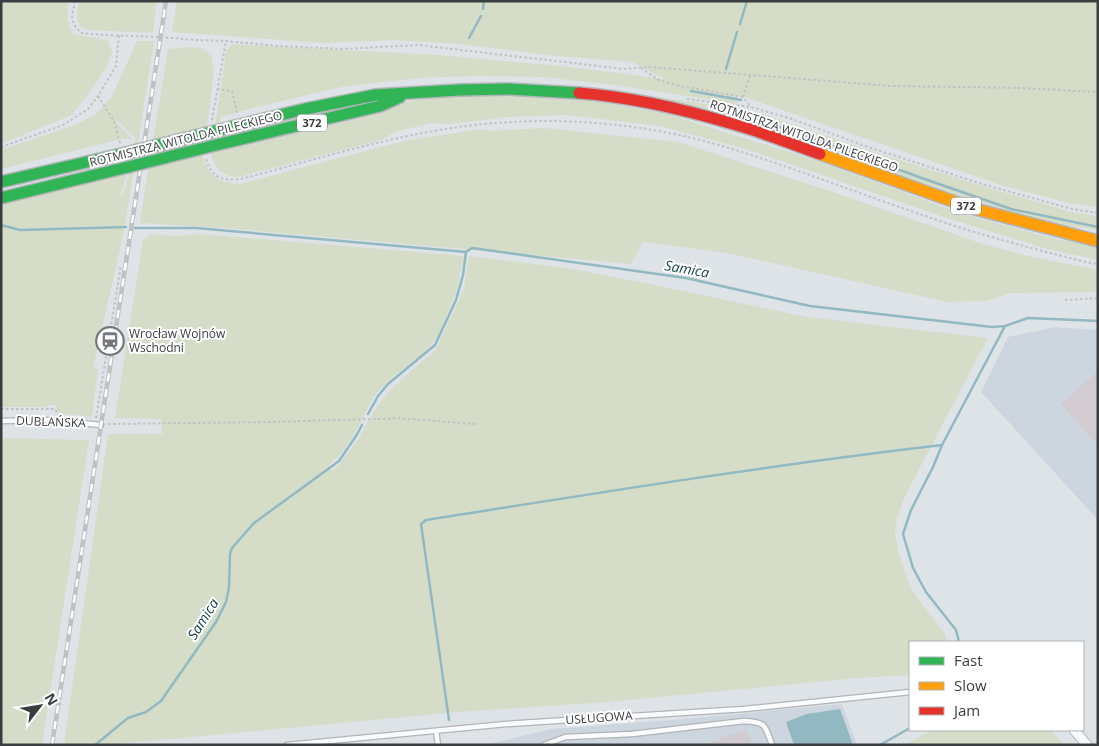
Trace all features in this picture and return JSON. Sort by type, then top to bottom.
[{"type":"main road","name":"ROTMISTRZA WITOLDA PILECKIEGO","points":[[1,182],[130,152],[215,127],[375,95],[459,90],[550,90],[625,98],[734,124],[975,209],[1098,241]]},
{"type":"main road","name":"ROTMISTRZA WITOLDA PILECKIEGO","points":[[1,198],[380,106],[406,94]]},
{"type":"street","points":[[1075,731],[1087,745]]},
{"type":"lane","name":"DUBLAŃSKA","points":[[1,421],[51,420],[101,424]]},
{"type":"lane","name":"USŁUGOWA","points":[[287,745],[506,724],[744,708],[909,692]]},
{"type":"lane","points":[[544,745],[565,737],[632,734],[744,721],[759,722],[766,728],[772,745]]},
{"type":"lane","points":[[436,731],[438,745]]},
{"type":"path","points":[[74,1],[72,16],[74,25],[81,33],[342,50],[418,45],[624,69],[649,67],[892,86],[1023,88],[1098,92]]},
{"type":"path","points":[[1,147],[63,125],[88,109],[116,66],[119,35]]},
{"type":"path","points":[[215,127],[217,89],[226,41]]},
{"type":"path","points":[[641,68],[659,80],[680,86],[743,97],[751,108],[792,119],[868,147],[982,184],[1072,209],[1098,213]]},
{"type":"path","points":[[743,97],[750,75]]},
{"type":"path","points":[[217,89],[232,91],[237,111]]},
{"type":"path","points":[[98,96],[114,122],[119,140]]},
{"type":"path","points":[[205,158],[213,173],[219,178],[235,180],[414,134],[460,126],[560,121],[624,126],[670,133],[712,143],[1027,248],[1098,264]]},
{"type":"path","points":[[96,419],[121,265]]},
{"type":"path","points":[[1065,300],[1098,298]]},
{"type":"path","points":[[1,409],[55,409],[59,415]]},
{"type":"path","points":[[101,424],[385,420],[397,418],[475,424]]},
{"type":"shaded area","points":[[1051,327],[1098,330],[1098,520],[981,392],[1008,337]]},
{"type":"shaded area","points":[[842,704],[857,745],[485,745],[551,729]]},
{"type":"green space","points":[[1,1],[69,1],[68,18],[73,34],[108,40],[112,52],[107,67],[72,115],[1,144]]},
{"type":"green space","points":[[79,1],[157,1],[153,33],[87,30],[80,24],[77,18]]},
{"type":"green space","points":[[177,1],[1075,1],[1098,3],[1098,207],[1069,203],[1001,185],[736,94],[738,104],[615,85],[541,77],[475,76],[418,78],[342,87],[221,117],[215,152],[358,119],[406,102],[446,95],[503,94],[598,101],[667,114],[818,161],[966,215],[1056,239],[1098,246],[1098,260],[1047,249],[941,216],[746,149],[659,126],[566,115],[507,117],[451,124],[431,123],[394,132],[384,139],[234,177],[220,171],[211,154],[226,52],[232,44],[438,55],[562,66],[665,79],[632,62],[556,56],[459,44],[393,40],[324,43],[172,32]]},
{"type":"green space","points":[[137,41],[154,41],[124,231],[93,368],[98,369],[92,417],[59,413],[57,405],[48,405],[46,407],[1,407],[1,204],[127,174],[120,196],[123,195],[129,174],[135,138],[117,120],[116,122],[132,139],[122,139],[1,169],[1,150],[77,124],[96,114],[111,98]]},
{"type":"green space","points":[[202,48],[211,56],[214,71],[203,159],[213,175],[227,182],[240,184],[408,140],[482,129],[493,131],[544,128],[678,142],[830,191],[983,244],[1028,256],[1098,270],[1098,292],[1010,293],[987,301],[947,302],[727,253],[643,242],[631,264],[224,228],[140,223],[168,49]]},
{"type":"green space","points":[[639,94],[754,111],[976,184],[1071,212],[1098,216],[1098,230],[1063,225],[977,204]]},
{"type":"green space","points":[[151,234],[174,236],[199,234],[464,256],[456,292],[438,337],[422,355],[380,389],[346,447],[327,467],[332,471],[340,464],[358,439],[378,405],[390,390],[435,351],[464,289],[469,256],[568,268],[807,317],[988,338],[904,498],[895,532],[898,550],[911,589],[945,634],[947,641],[909,641],[909,675],[857,678],[608,702],[458,712],[106,745],[64,745],[108,434],[162,434],[161,419],[115,418],[143,240]]},
{"type":"green space","points":[[1,438],[89,440],[42,745],[1,745]]},
{"type":"green space","points":[[930,731],[1051,731],[1064,745],[905,745]]},
{"type":"water","points":[[840,709],[853,745],[794,745],[786,722],[807,714]]},
{"type":"building","points":[[1098,371],[1098,445],[1061,404]]},
{"type":"building","points":[[746,729],[752,745],[707,744]]},
{"type":"waterway","points":[[483,9],[484,1]]},
{"type":"waterway","points":[[740,24],[747,1]]},
{"type":"waterway","points":[[469,38],[481,16]]},
{"type":"waterway","points":[[726,69],[737,32]]},
{"type":"waterway","points":[[691,91],[741,100]]},
{"type":"waterway","points":[[744,114],[1011,209],[1098,227]]},
{"type":"waterway","points":[[1,225],[20,230],[126,227]]},
{"type":"waterway","points":[[135,228],[196,228],[466,252]]},
{"type":"waterway","name":"Samica","points":[[368,414],[378,396],[388,384],[435,345],[456,300],[463,275],[466,252],[472,248],[686,278],[810,306],[992,327],[1005,326],[1028,318],[1098,321]]},
{"type":"waterway","points":[[959,641],[956,630],[926,592],[913,568],[903,534],[911,510],[942,445],[1005,326]]},
{"type":"waterway","name":"Samica","points":[[95,745],[128,718],[146,712],[161,701],[216,622],[226,602],[232,548],[254,523],[339,461],[362,425]]},
{"type":"waterway","points":[[449,720],[421,524],[426,520],[748,470],[942,445]]},
{"type":"waterway","points":[[880,745],[909,729]]},
{"type":"railway","points":[[52,745],[166,1]]},
{"type":"traffic: fast","points":[[219,130],[305,109],[375,95],[508,89],[579,93]]},
{"type":"traffic: fast","points":[[216,145],[380,106],[400,97]]},
{"type":"traffic: fast","points":[[130,152],[219,130]]},
{"type":"traffic: fast","points":[[128,167],[216,145]]},
{"type":"traffic: fast","points":[[1,182],[130,152]]},
{"type":"traffic: fast","points":[[1,198],[128,167]]},
{"type":"traffic: slow","points":[[820,154],[975,209],[1098,241]]},
{"type":"traffic: jam","points":[[579,93],[657,104],[695,113],[755,131],[820,154]]},
{"type":"place","name":"Wrocław Wojnów Wschodni","points":[[110,341]]}]
